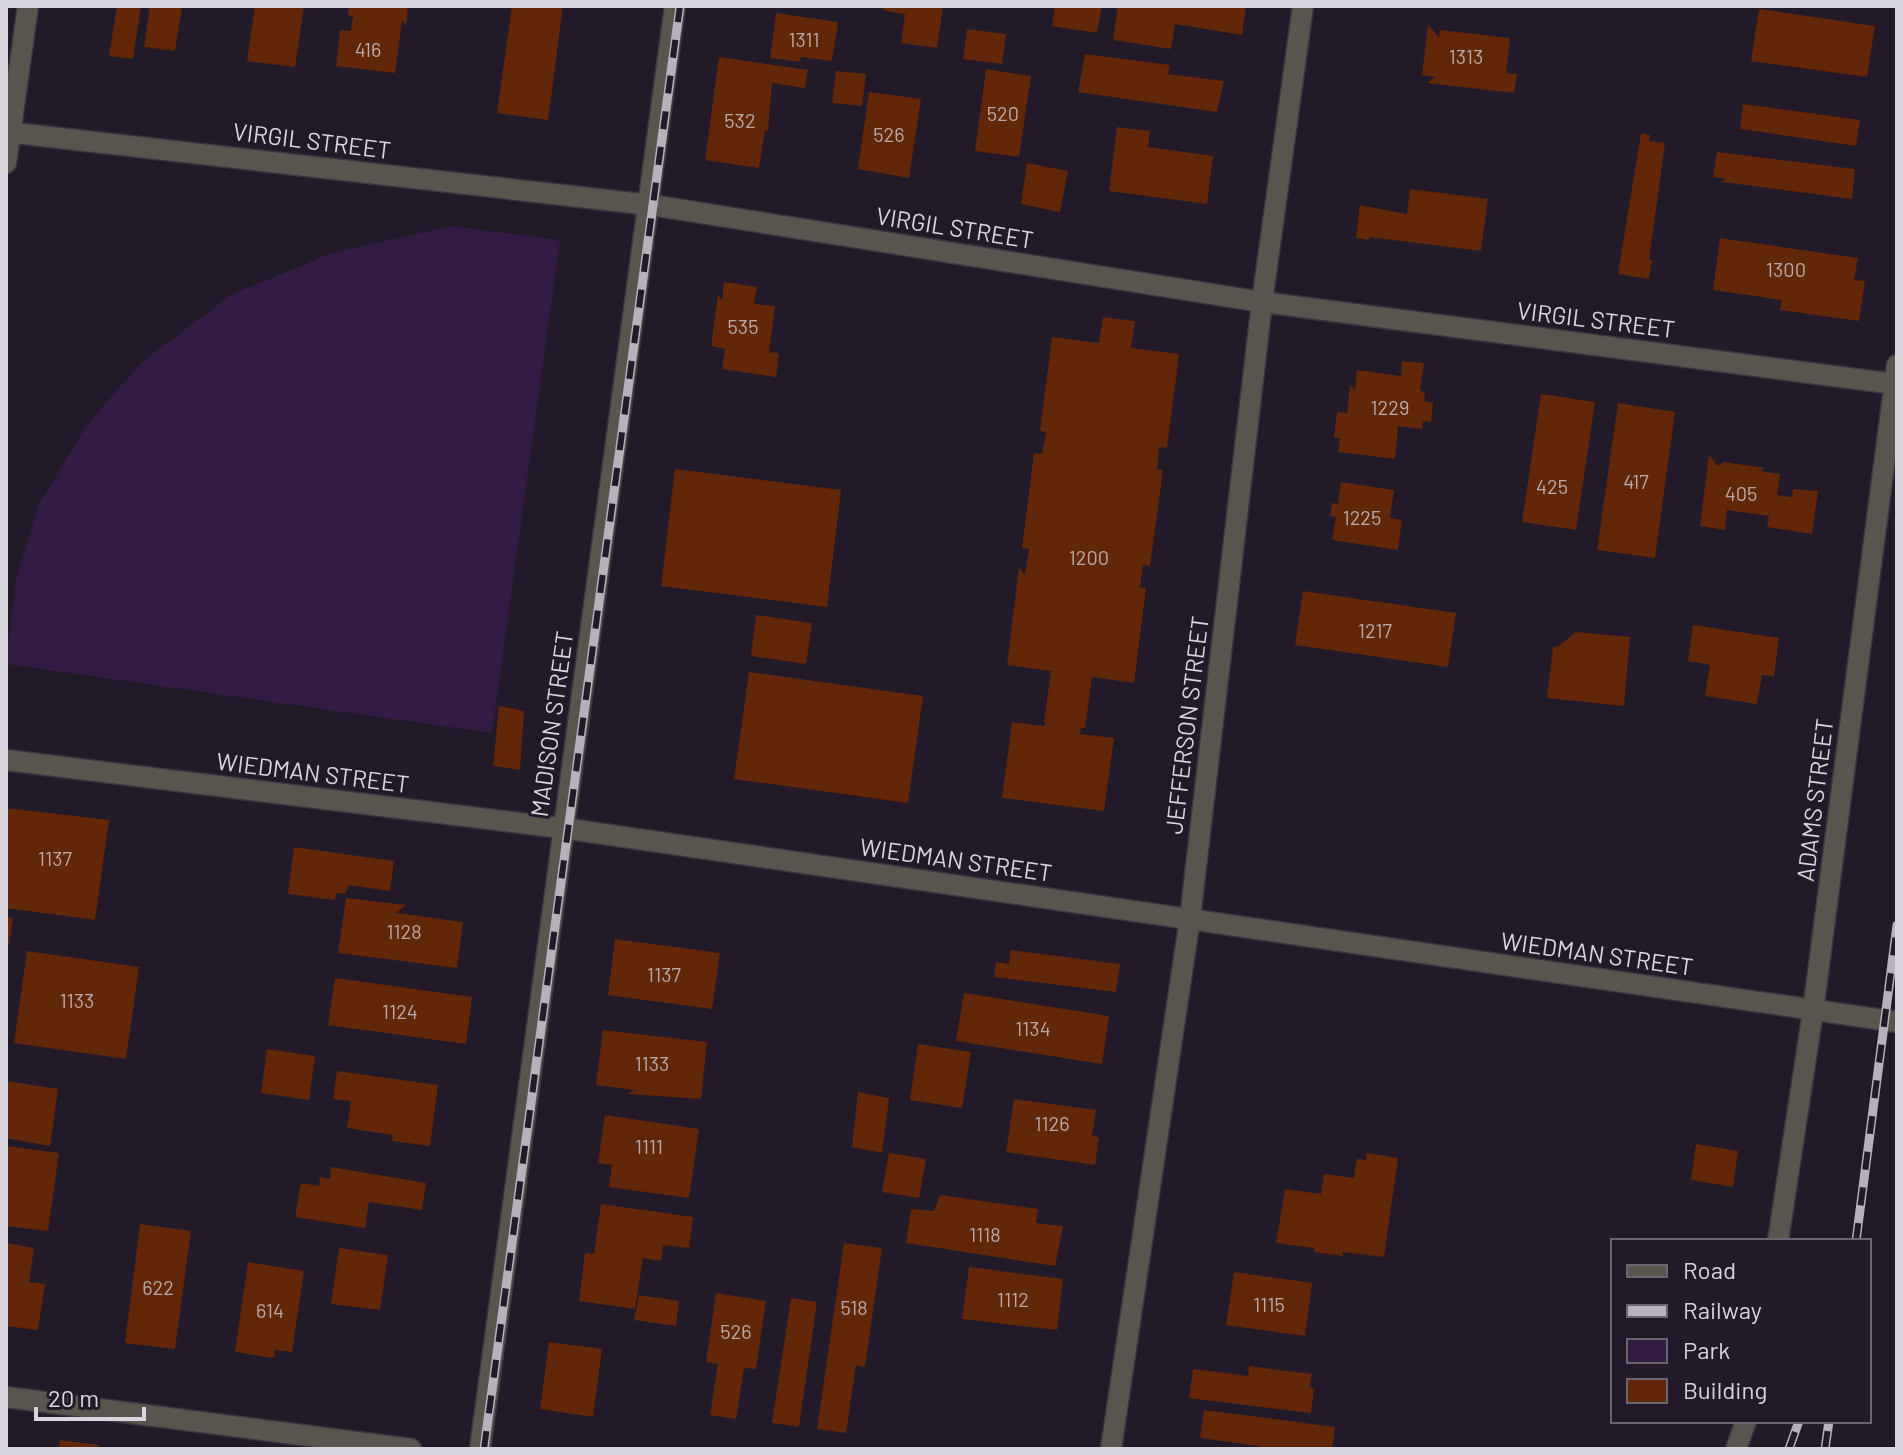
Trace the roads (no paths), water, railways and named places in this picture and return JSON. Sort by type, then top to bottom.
[{"type":"street","points":[[6,163],[28,6]]},
{"type":"street","name":"MADISON STREET","points":[[480,1449],[675,6]]},
{"type":"street","name":"JEFFERSON STREET","points":[[1111,1449],[1190,918],[1262,302],[1303,6]]},
{"type":"street","name":"VIRGIL STREET","points":[[8,132],[648,205],[1262,302],[1896,375]]},
{"type":"street","name":"ADAMS STREET","points":[[1778,1239],[1813,1011],[1896,375]]},
{"type":"street","name":"WIEDMAN STREET","points":[[6,760],[563,829],[1897,1022]]},
{"type":"street","points":[[6,1397],[411,1449]]},
{"type":"street","points":[[1736,1449],[1745,1423]]},
{"type":"railway","points":[[484,1449],[680,6]]},
{"type":"railway","points":[[1856,1239],[1897,925]]},
{"type":"railway","points":[[1789,1449],[1798,1423]]},
{"type":"railway","points":[[1825,1449],[1829,1423]]}]
